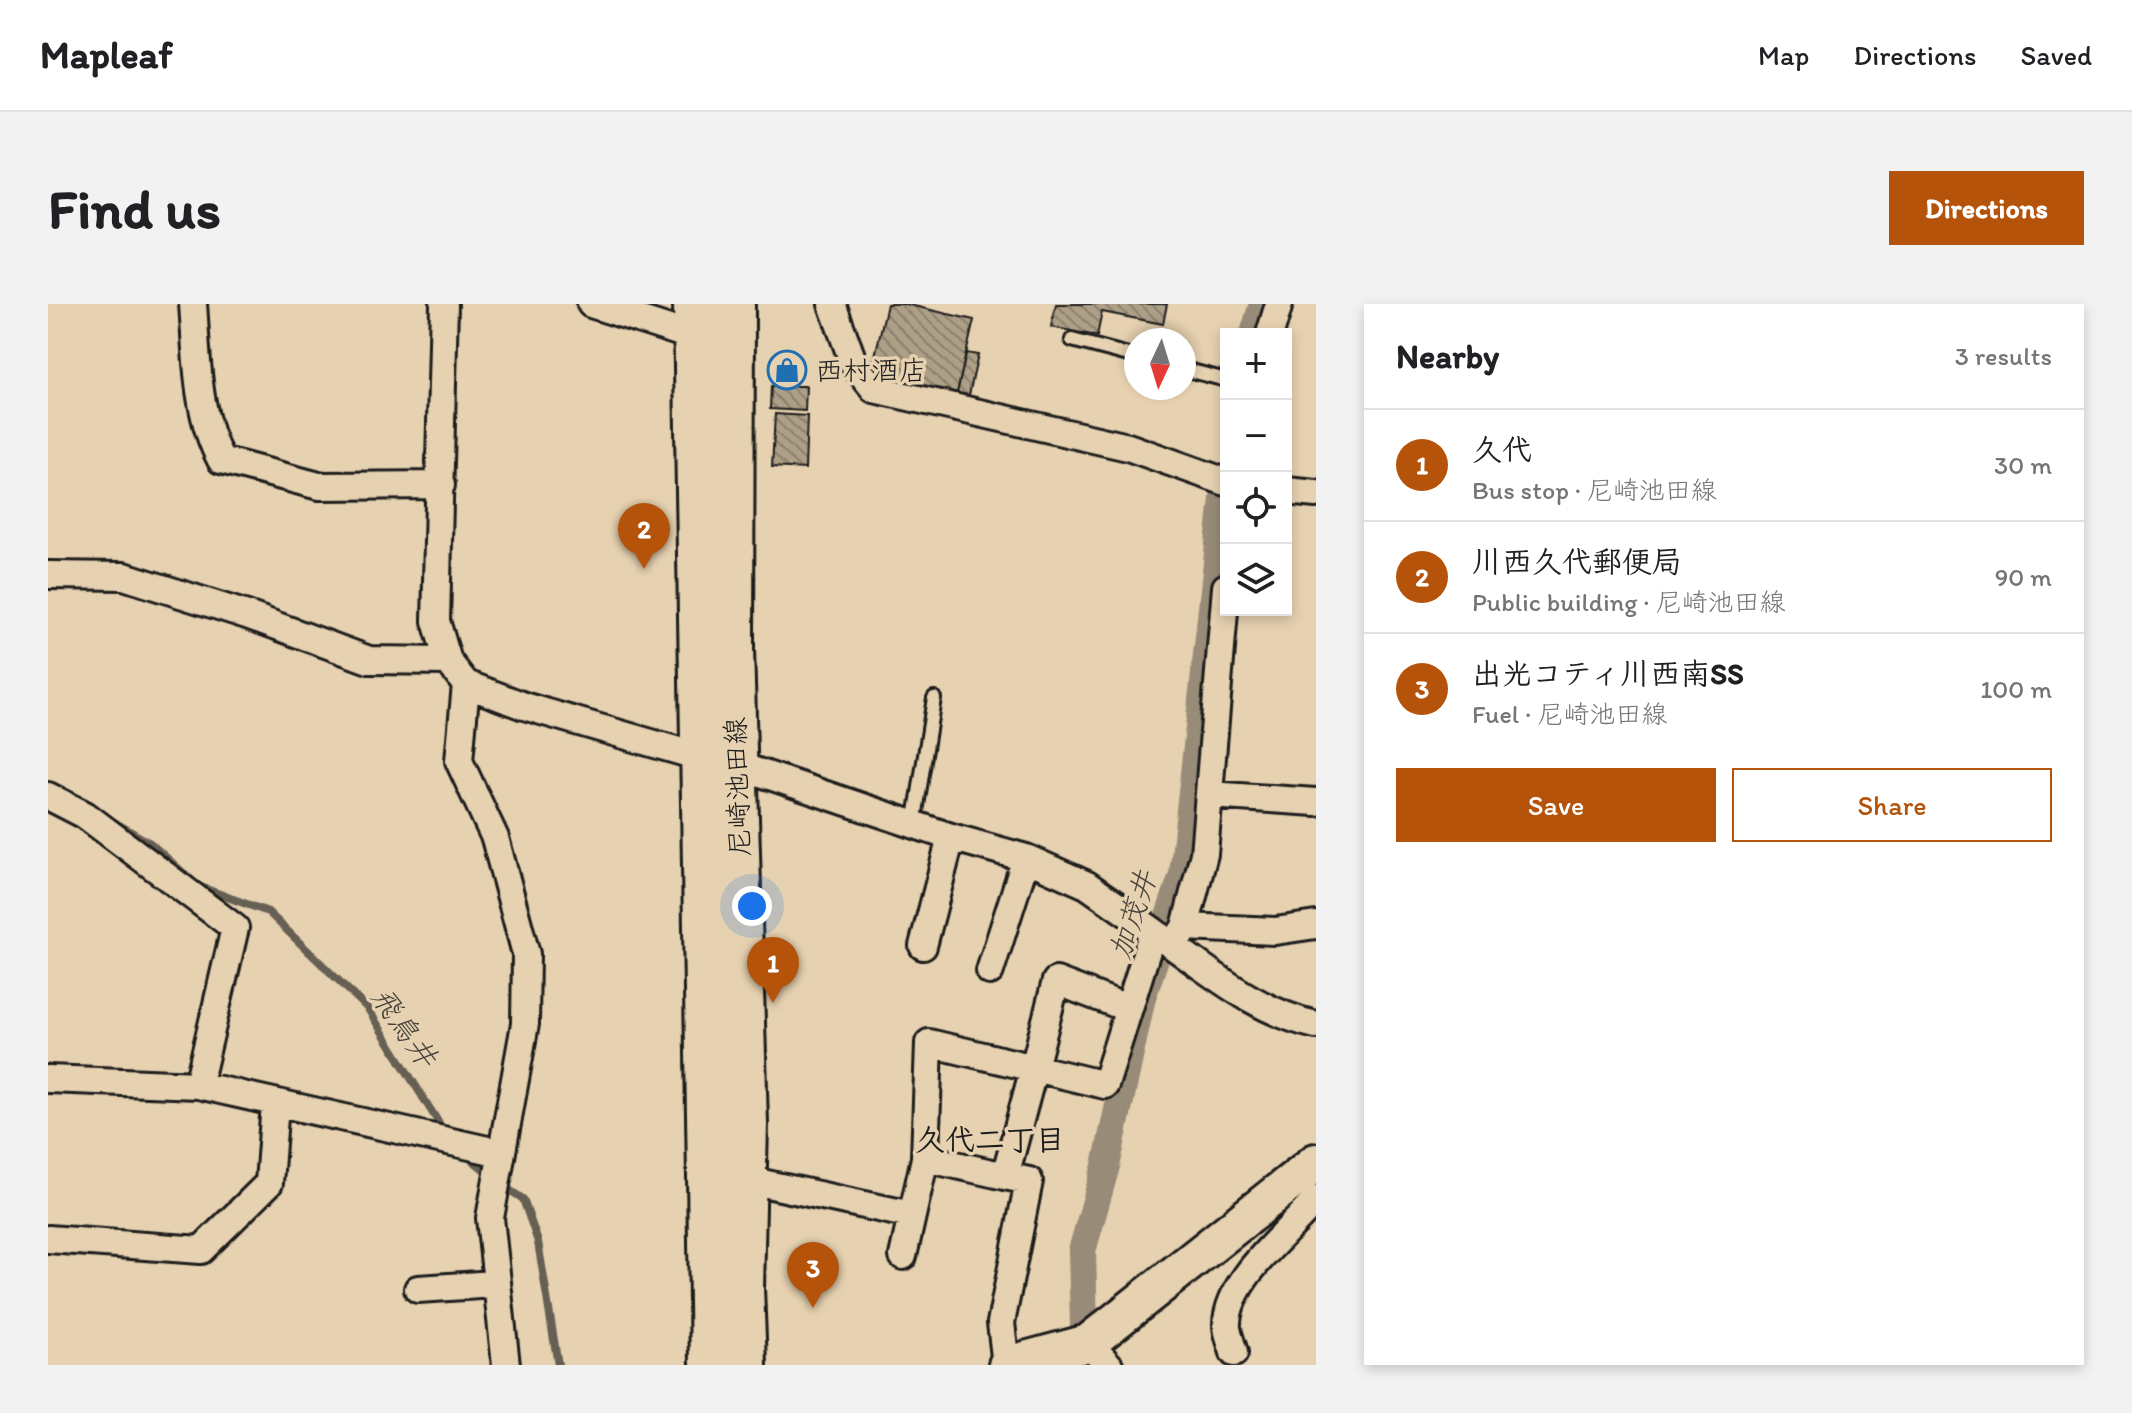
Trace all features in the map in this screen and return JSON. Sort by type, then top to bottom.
[{"type":"main road","name":"尼崎池田線","points":[[711,1365],[720,762],[733,649],[734,304]]},
{"type":"main road","name":"尼崎池田線","points":[[694,320],[748,1180],[743,1288],[746,1365]]},
{"type":"street","points":[[193,304],[200,388],[211,442],[221,460],[319,486],[441,485]]},
{"type":"street","points":[[444,304],[436,621],[448,661],[466,684],[524,706],[720,762],[951,837],[1026,858],[1087,885],[1170,935],[1243,996],[1282,1017],[1316,1025]]},
{"type":"street","points":[[591,304],[694,320]]},
{"type":"street","points":[[832,304],[854,364],[874,389],[1128,447],[1220,480]]},
{"type":"street","points":[[1272,328],[1279,304]]},
{"type":"street","points":[[1292,492],[1316,494]]},
{"type":"street","points":[[48,575],[124,576],[247,615],[369,660],[448,661]]},
{"type":"street","points":[[903,1256],[925,1158],[929,1043],[1105,1085],[1127,1008],[1170,935],[1204,854],[1224,616]]},
{"type":"street","points":[[466,684],[459,761],[495,838],[526,954],[525,1024],[490,1218],[506,1365]]},
{"type":"street","points":[[1209,795],[1316,802]]},
{"type":"street","points":[[48,796],[85,815],[235,928],[198,1085]]},
{"type":"street","points":[[923,946],[951,837]]},
{"type":"street","points":[[990,971],[1026,858]]},
{"type":"street","points":[[1170,935],[1275,931],[1316,925]]},
{"type":"street","points":[[1005,1176],[1056,981],[1127,1008]]},
{"type":"street","points":[[48,1079],[198,1085],[501,1153]]},
{"type":"street","points":[[48,1239],[201,1250],[269,1183],[275,1103]]},
{"type":"street","points":[[925,1158],[1029,1181],[1001,1323],[1006,1365],[1098,1354],[1316,1162]]},
{"type":"street","points":[[748,1180],[911,1215]]},
{"type":"street","points":[[1234,1353],[1226,1324],[1234,1295],[1258,1262],[1316,1199]]},
{"type":"street","points":[[418,1289],[495,1284]]},
{"type":"lane","points":[[1072,340],[1124,354]]},
{"type":"lane","points":[[1196,372],[1220,378]]},
{"type":"lane","points":[[914,825],[934,698]]},
{"type":"building","points":[[887,304],[905,304],[974,320],[957,393],[871,373]]},
{"type":"building","points":[[1056,304],[1167,304],[1163,324],[1102,312],[1097,336],[1051,327]]},
{"type":"building","points":[[966,353],[978,355],[969,395],[957,393]]},
{"type":"building","points":[[771,386],[806,386],[805,411],[770,409]]},
{"type":"building","points":[[775,414],[807,416],[805,469],[772,467]]},
{"type":"waterway","name":"加茂井","points":[[1256,328],[1263,304]]},
{"type":"waterway","name":"加茂井","points":[[1085,1365],[1082,1251],[1106,1166],[1142,997],[1183,875],[1220,535]]},
{"type":"waterway","name":"飛鳥井","points":[[114,822],[150,843],[198,886],[268,912],[368,1009],[445,1133]]},
{"type":"waterway","name":"飛鳥井","points":[[465,1154],[492,1176]]},
{"type":"waterway","name":"飛鳥井","points":[[502,1185],[523,1199],[538,1242],[558,1365]]},
{"type":"place","name":"西村酒店","points":[[787,370]]},
{"type":"place","name":"川西久代郵便局","points":[[644,569]]},
{"type":"place","name":"久代","points":[[773,1003]]},
{"type":"place","name":"出光コティ川西南SS","points":[[813,1308]]},
{"type":"district","name":"久代二丁目","points":[[990,1140]]}]
